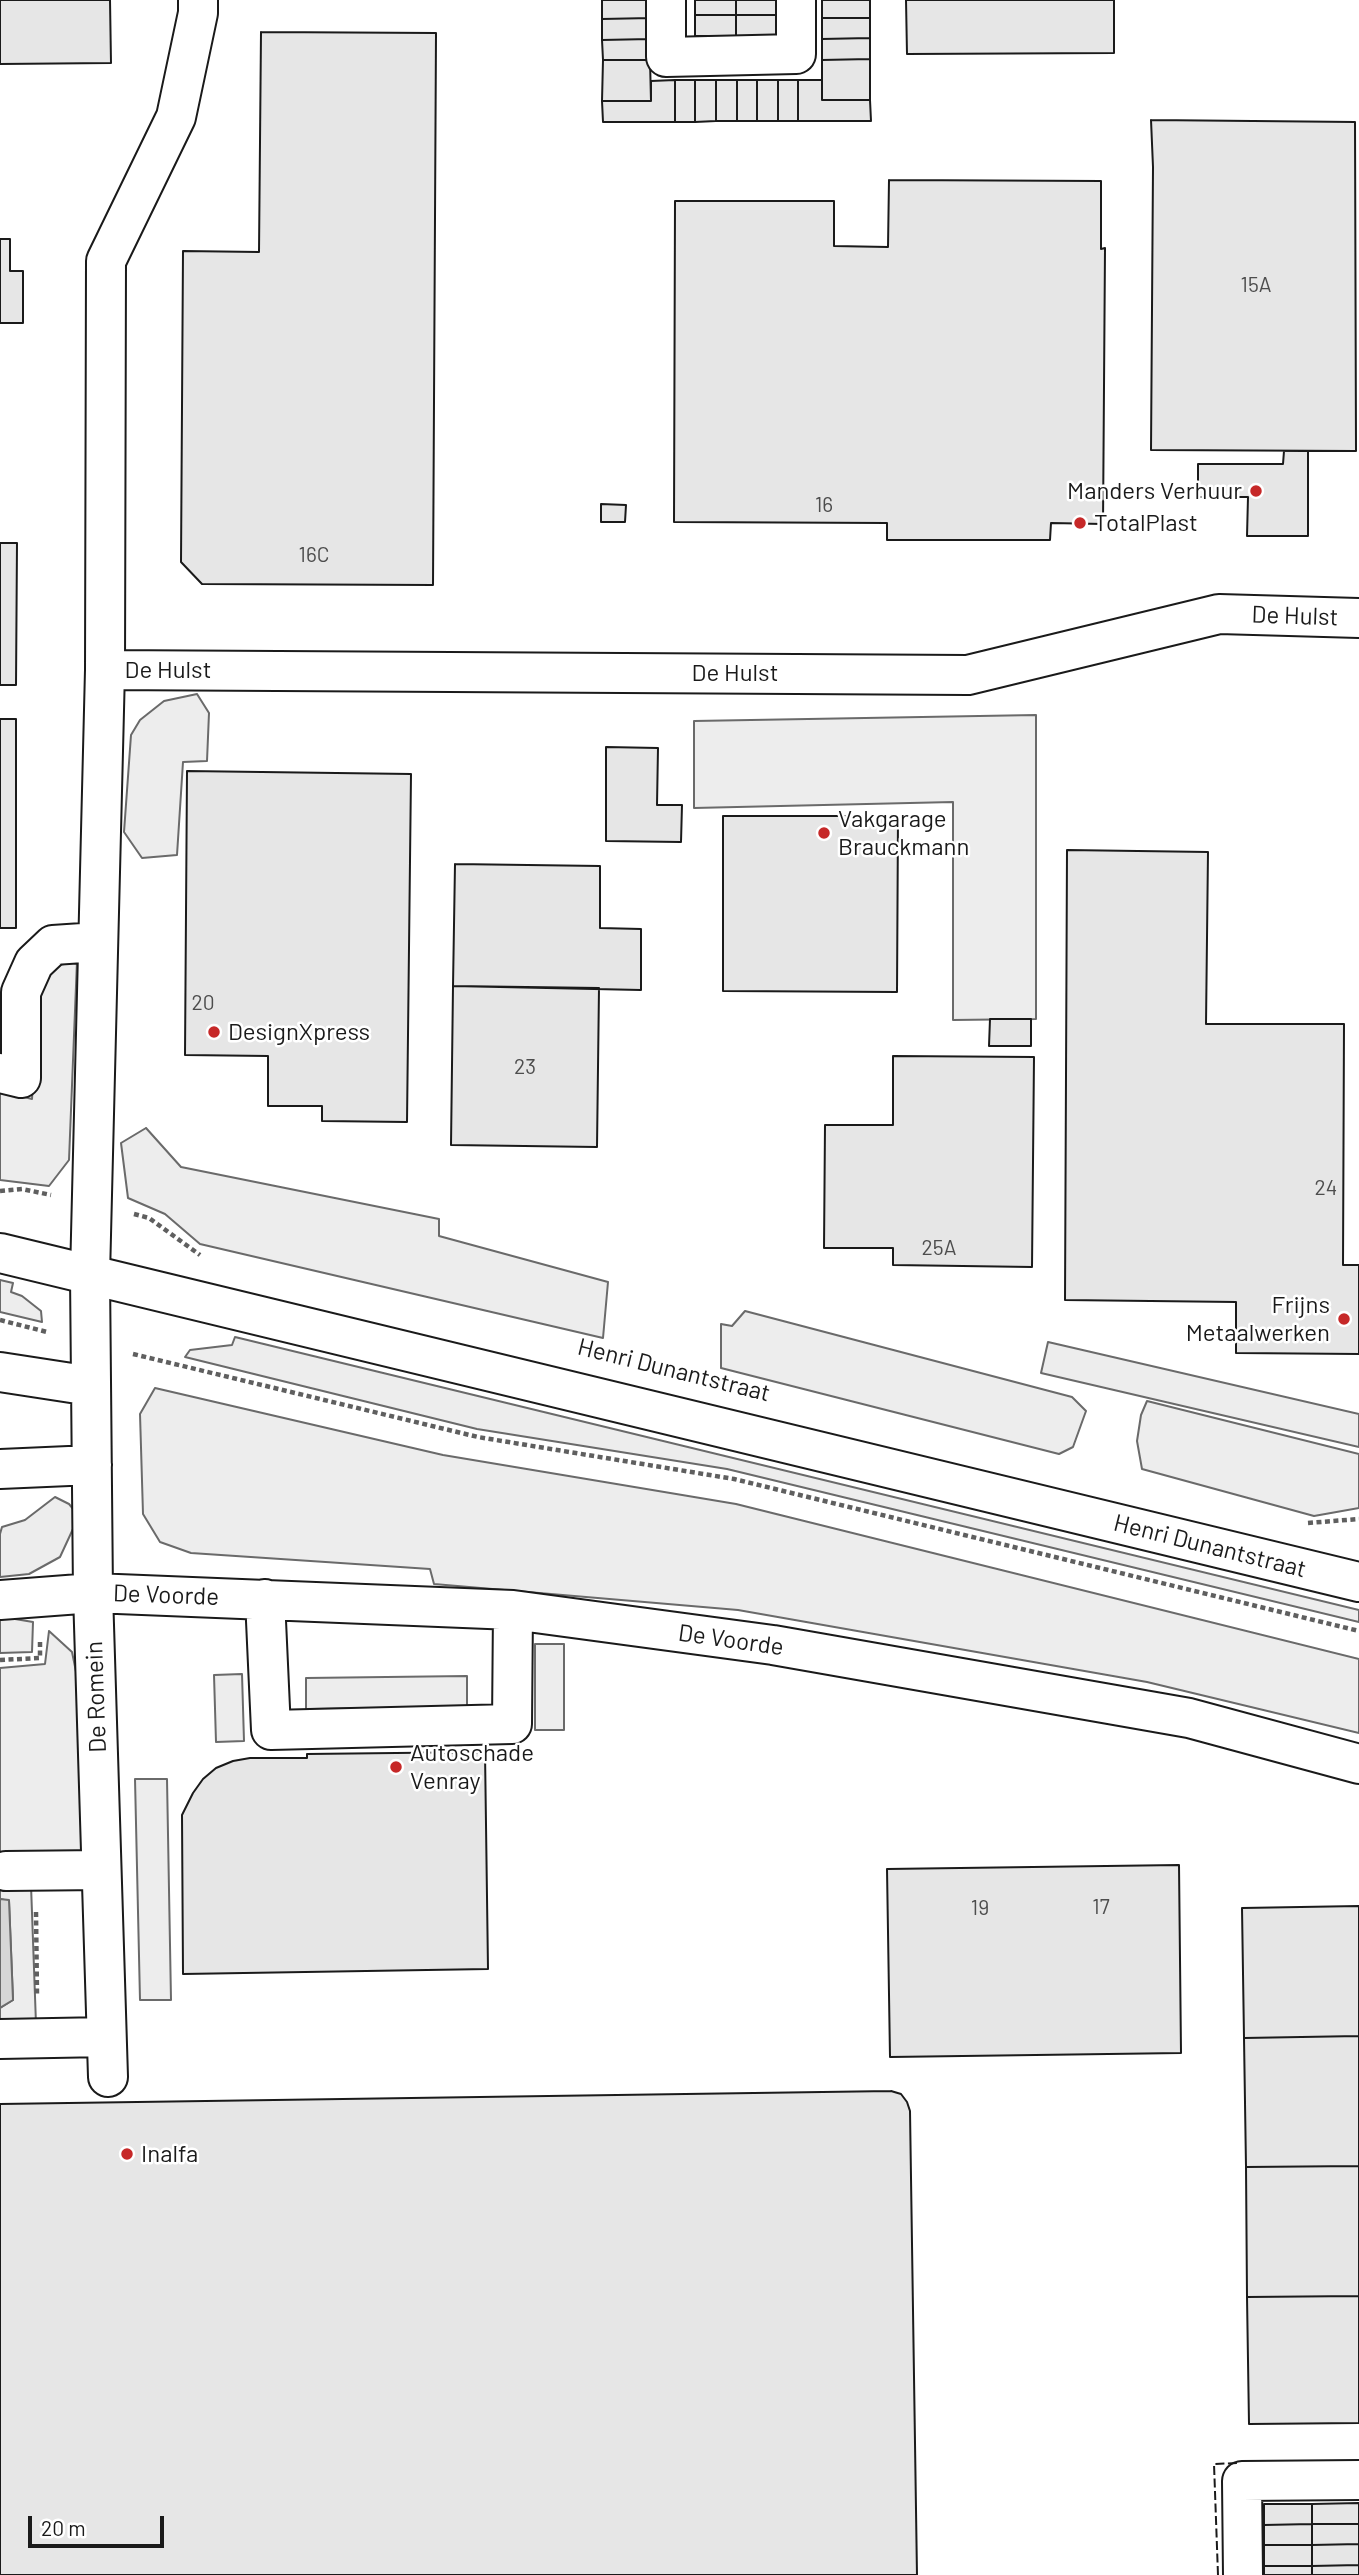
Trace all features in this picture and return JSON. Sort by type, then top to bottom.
[{"type":"street","name":"De Hulst","points":[[90,1275],[105,670],[106,261],[176,117],[198,13],[198,0]]},
{"type":"street","points":[[666,0],[666,57],[796,54],[796,0]]},
{"type":"street","name":"De Hulst","points":[[105,670],[968,675],[1219,614],[1359,618]]},
{"type":"street","points":[[0,1073],[21,1078],[21,992],[34,963],[53,945],[98,942]]},
{"type":"street","name":"Henri Dunantstraat","points":[[0,1253],[1359,1582]]},
{"type":"street","name":"De Romein","points":[[90,1275],[93,1593],[108,2077]]},
{"type":"street","points":[[0,1372],[92,1386]]},
{"type":"street","points":[[0,1469],[92,1465]]},
{"type":"street","name":"De Voorde","points":[[0,1600],[93,1593],[513,1610],[773,1645],[1189,1718],[1359,1764]]},
{"type":"street","points":[[265,1599],[271,1730],[512,1724],[513,1610]]},
{"type":"street","points":[[21,1871],[101,1870]]},
{"type":"street","points":[[0,2039],[106,2037]]},
{"type":"street","points":[[1243,2575],[1241,2481],[1359,2480]]},
{"type":"path","points":[[0,1191],[22,1189],[91,1202],[149,1218],[200,1255],[213,1258]]},
{"type":"path","name":"Henri Dunantstraat","points":[[0,1320],[478,1437],[734,1479],[1359,1631]]},
{"type":"path","name":"Henri Dunantstraat","points":[[1302,1523],[1359,1519]]},
{"type":"path","points":[[21,1871],[38,2039]]},
{"type":"shaded area","points":[[197,694],[209,713],[207,761],[183,762],[177,855],[142,858],[124,832],[131,735],[140,720],[164,701]]},
{"type":"shaded area","points":[[1036,715],[1036,1019],[953,1020],[953,802],[694,808],[694,721]]},
{"type":"shaded area","points":[[77,961],[69,1160],[49,1186],[0,1180],[0,1091],[32,1099],[39,993],[45,974],[55,966]]},
{"type":"shaded area","points":[[146,1128],[181,1167],[439,1219],[439,1236],[608,1282],[603,1338],[200,1244],[165,1214],[128,1198],[121,1143]]},
{"type":"shaded area","points":[[0,1280],[13,1283],[11,1292],[22,1296],[41,1311],[42,1322],[0,1312]]},
{"type":"shaded area","points":[[745,1311],[1072,1397],[1086,1411],[1073,1447],[1059,1454],[721,1368],[721,1324],[732,1326]]},
{"type":"shaded area","points":[[235,1337],[1359,1610],[1359,1622],[727,1469],[477,1429],[185,1357],[190,1350],[232,1345]]},
{"type":"shaded area","points":[[1048,1342],[1359,1414],[1359,1447],[1041,1373]]},
{"type":"shaded area","points":[[155,1388],[443,1455],[736,1504],[1359,1659],[1359,1733],[1147,1682],[738,1610],[434,1584],[430,1569],[191,1553],[160,1542],[143,1514],[140,1414]]},
{"type":"shaded area","points":[[1147,1401],[1359,1454],[1359,1508],[1314,1516],[1142,1469],[1137,1441],[1141,1415]]},
{"type":"shaded area","points":[[55,1497],[69,1504],[79,1516],[60,1557],[29,1574],[0,1577],[2,1527],[25,1520]]},
{"type":"shaded area","points":[[0,1619],[33,1622],[32,1652],[0,1653]]},
{"type":"shaded area","points":[[49,1631],[72,1652],[80,1691],[82,1861],[31,1885],[36,2024],[0,2024],[0,2008],[13,2000],[9,1901],[0,1899],[0,1668],[45,1664]]},
{"type":"shaded area","points":[[535,1644],[564,1644],[564,1730],[535,1730]]},
{"type":"shaded area","points":[[242,1674],[244,1741],[216,1742],[214,1675]]},
{"type":"shaded area","points":[[467,1676],[467,1707],[306,1709],[306,1678]]},
{"type":"shaded area","points":[[135,1779],[167,1779],[171,2000],[140,2000]]},
{"type":"shaded area","points":[[0,1899],[9,1900],[13,2000],[0,2008]]},
{"type":"building","points":[[0,0],[110,0],[111,63],[0,64]]},
{"type":"building","points":[[602,0],[651,0],[651,18],[602,19]]},
{"type":"building","points":[[695,0],[736,0],[736,15],[695,15]]},
{"type":"building","points":[[736,0],[778,0],[777,15],[736,15]]},
{"type":"building","points":[[822,0],[870,0],[870,18],[822,18]]},
{"type":"building","points":[[906,0],[1114,0],[1114,53],[907,54]]},
{"type":"building","points":[[695,15],[736,15],[736,36],[695,36]]},
{"type":"building","points":[[736,15],[777,15],[778,36],[736,36]]},
{"type":"building","points":[[651,18],[650,39],[602,40],[602,19]]},
{"type":"building","points":[[822,18],[870,18],[870,38],[822,39]]},
{"type":"building","points":[[261,32],[436,33],[433,585],[202,584],[181,562],[183,251],[259,252]]},
{"type":"building","points":[[870,38],[870,59],[822,60],[822,39]]},
{"type":"building","points":[[650,39],[650,60],[603,60],[602,40]]},
{"type":"building","points":[[870,59],[870,100],[822,100],[822,60]]},
{"type":"building","points":[[603,60],[650,60],[651,101],[602,101]]},
{"type":"building","points":[[675,80],[695,80],[695,122],[675,122]]},
{"type":"building","points":[[675,80],[675,122],[603,122],[602,101],[651,101],[651,81]]},
{"type":"building","points":[[695,80],[716,80],[716,121],[695,122]]},
{"type":"building","points":[[716,80],[737,80],[737,121],[716,121]]},
{"type":"building","points":[[737,80],[757,80],[757,121],[737,121]]},
{"type":"building","points":[[757,80],[778,80],[778,121],[757,121]]},
{"type":"building","points":[[778,80],[798,80],[798,121],[778,121]]},
{"type":"building","points":[[798,80],[822,80],[822,100],[870,100],[871,121],[798,121]]},
{"type":"building","points":[[1151,120],[1355,122],[1356,451],[1151,450]]},
{"type":"building","points":[[889,180],[1101,181],[1101,249],[1105,248],[1103,524],[1051,523],[1050,540],[887,540],[887,523],[674,522],[675,201],[834,201],[834,246],[888,247]]},
{"type":"building","points":[[0,239],[10,239],[10,271],[23,271],[23,323],[0,323]]},
{"type":"building","points":[[1284,451],[1308,451],[1308,536],[1247,536],[1248,497],[1198,497],[1198,464],[1283,464]]},
{"type":"building","points":[[601,504],[626,505],[625,522],[601,522]]},
{"type":"building","points":[[0,543],[17,543],[16,685],[0,685]]},
{"type":"building","points":[[0,719],[16,719],[16,928],[0,928]]},
{"type":"building","points":[[606,747],[658,748],[657,805],[682,805],[681,842],[606,841]]},
{"type":"building","points":[[187,771],[411,774],[407,1122],[322,1121],[322,1106],[268,1106],[268,1056],[185,1055]]},
{"type":"building","points":[[723,816],[898,816],[897,992],[723,991]]},
{"type":"building","points":[[1067,850],[1208,852],[1206,1024],[1344,1024],[1343,1265],[1359,1265],[1359,1354],[1236,1353],[1236,1302],[1065,1300]]},
{"type":"building","points":[[455,864],[600,866],[600,928],[641,929],[641,990],[453,986]]},
{"type":"building","points":[[453,986],[599,988],[597,1147],[451,1145]]},
{"type":"building","points":[[990,1019],[1031,1019],[1031,1046],[989,1046]]},
{"type":"building","points":[[893,1056],[1034,1057],[1032,1267],[893,1265],[893,1248],[824,1248],[825,1125],[893,1125]]},
{"type":"building","points":[[485,1752],[488,1969],[183,1974],[182,1815],[203,1779],[216,1768],[250,1758],[307,1758],[307,1754]]},
{"type":"building","points":[[1179,1865],[1181,2053],[890,2057],[887,1869]]},
{"type":"building","points":[[1359,1906],[1359,2036],[1244,2038],[1242,1908]]},
{"type":"building","points":[[1359,2036],[1359,2166],[1246,2167],[1244,2038]]},
{"type":"building","points":[[891,2091],[901,2094],[910,2111],[917,2575],[0,2575],[0,2104]]},
{"type":"building","points":[[1359,2166],[1359,2296],[1247,2297],[1246,2167]]},
{"type":"building","points":[[1359,2296],[1359,2423],[1249,2424],[1247,2297]]},
{"type":"building","points":[[1359,2503],[1359,2524],[1312,2524],[1312,2504]]},
{"type":"building","points":[[1264,2504],[1312,2504],[1312,2524],[1264,2525]]},
{"type":"building","points":[[1312,2524],[1312,2545],[1264,2545],[1264,2525]]},
{"type":"building","points":[[1312,2524],[1359,2524],[1359,2544],[1312,2545]]},
{"type":"building","points":[[1359,2544],[1359,2565],[1312,2566],[1312,2545]]},
{"type":"building","points":[[1264,2545],[1312,2545],[1312,2566],[1264,2566]]},
{"type":"building","points":[[1359,2565],[1359,2575],[1312,2575],[1312,2566]]},
{"type":"building","points":[[1264,2566],[1312,2566],[1312,2575],[1264,2575]]},
{"type":"fence","points":[[1218,2575],[1214,2464],[1240,2463]]},
{"type":"place","name":"Manders Verhuur","points":[[1256,491]]},
{"type":"place","name":"TotalPlast","points":[[1080,523]]},
{"type":"place","name":"Vakgarage Brauckmann","points":[[824,833]]},
{"type":"place","name":"DesignXpress","points":[[214,1032]]},
{"type":"place","name":"Frijns Metaalwerken","points":[[1344,1319]]},
{"type":"place","name":"Autoschade Venray","points":[[396,1767]]},
{"type":"place","name":"Inalfa","points":[[127,2154]]}]
